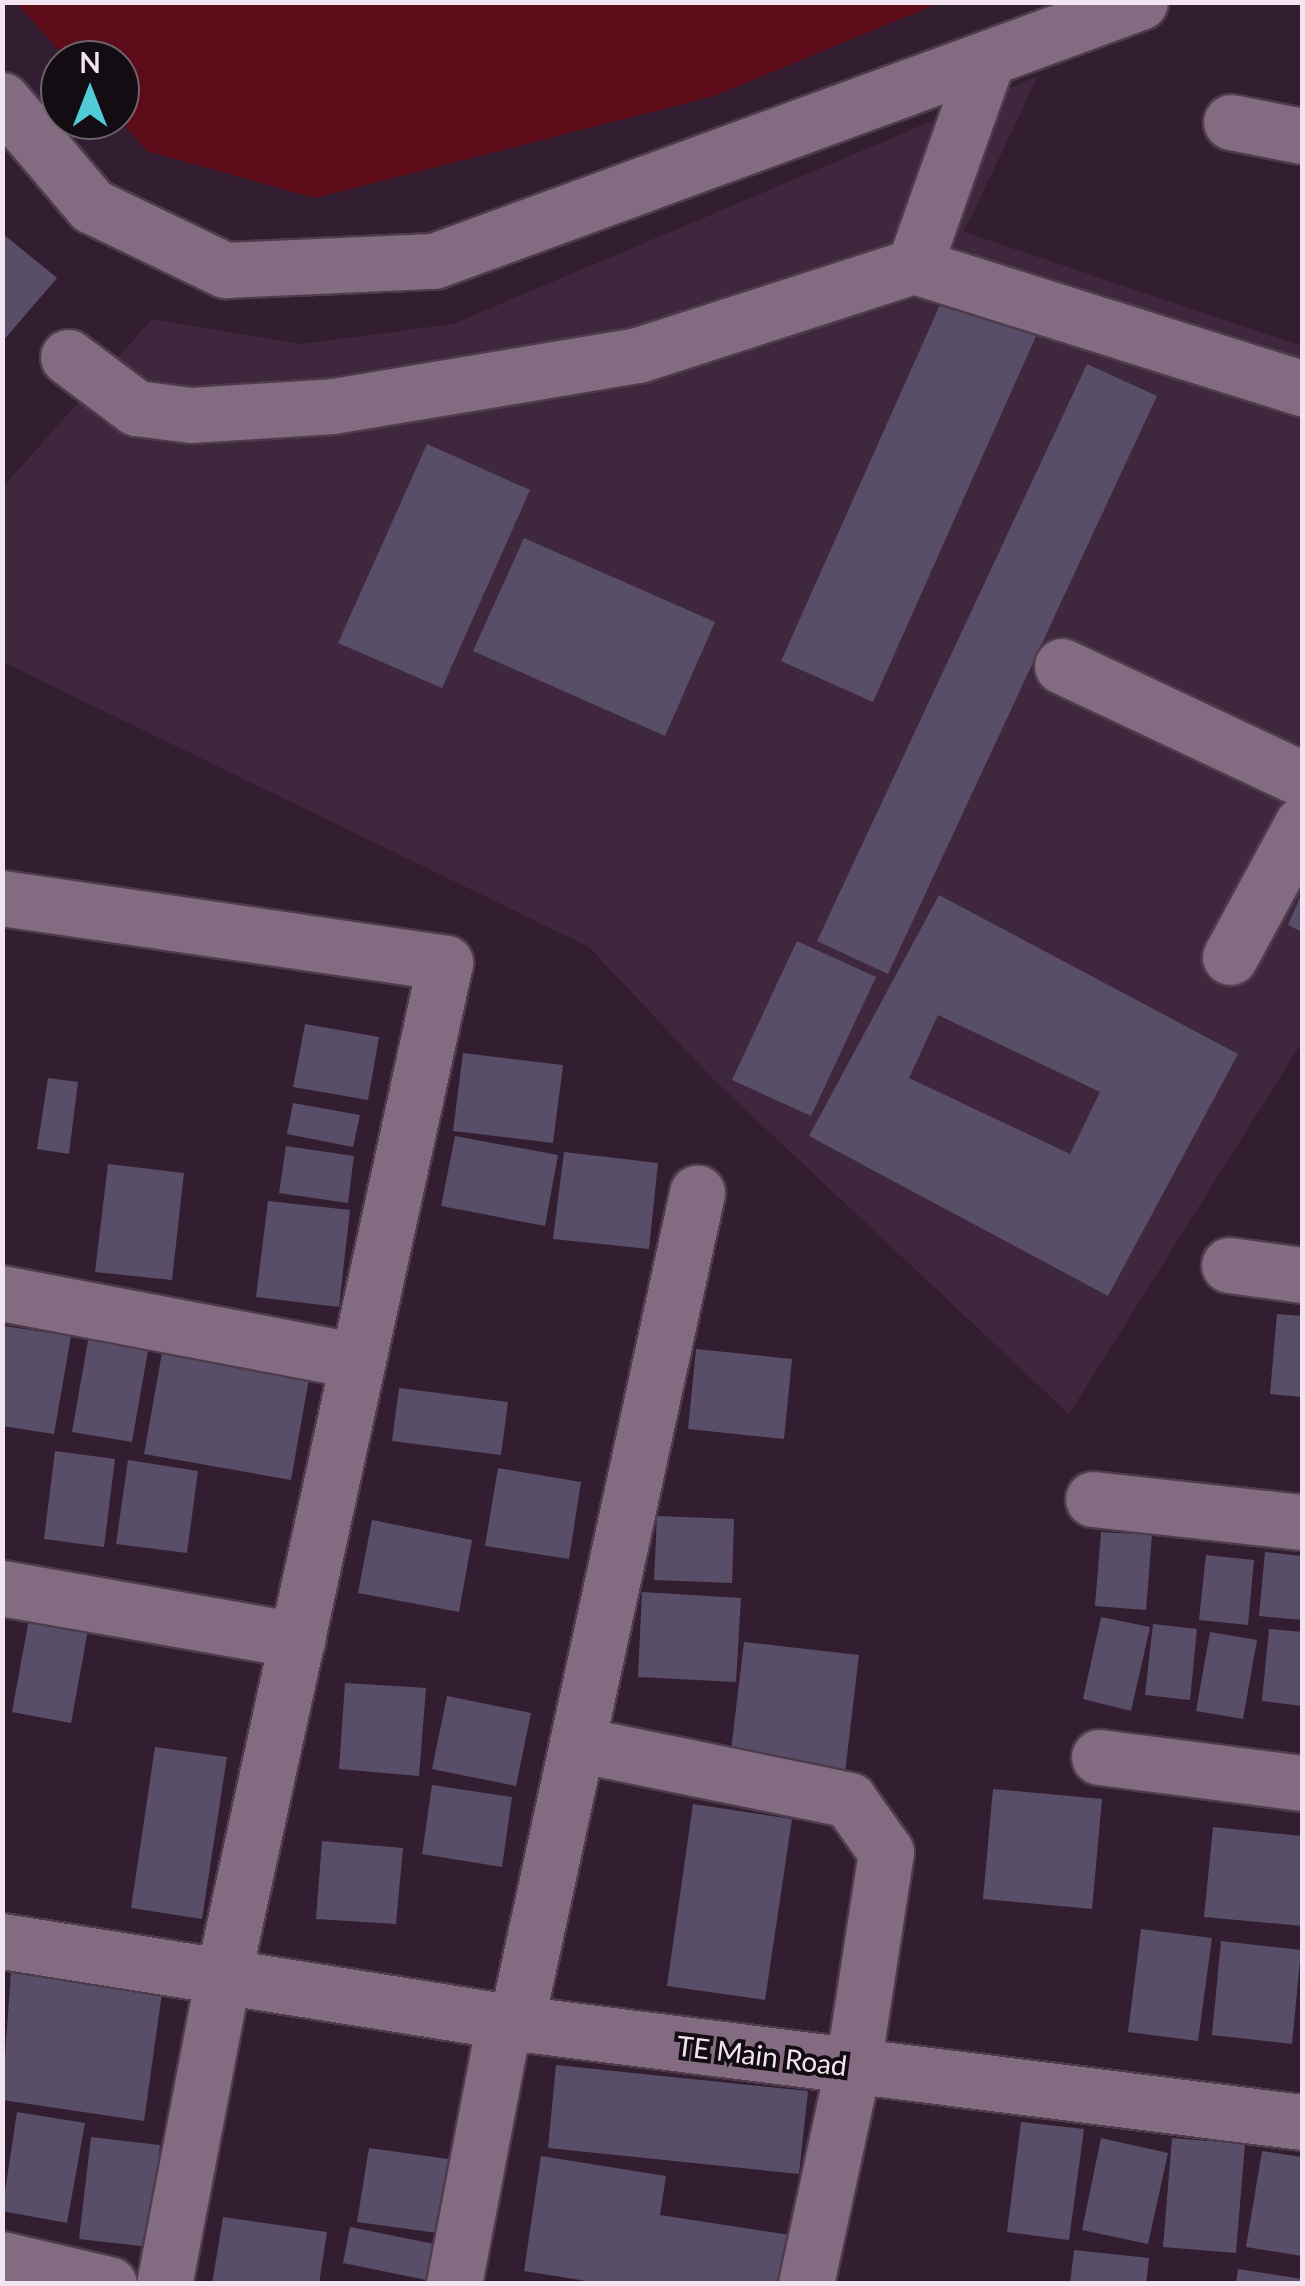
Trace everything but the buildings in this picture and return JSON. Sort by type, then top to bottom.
[{"type":"street","points":[[2,100],[92,206],[225,270],[434,261],[986,63],[1140,2]]},
{"type":"street","points":[[914,266],[986,63]]},
{"type":"street","points":[[1230,122],[1302,136]]},
{"type":"street","points":[[68,357],[136,408],[190,415],[334,406],[638,355],[914,266],[1302,388]]},
{"type":"street","points":[[1062,666],[1302,779]]},
{"type":"street","points":[[1230,957],[1302,824]]},
{"type":"street","points":[[2,898],[445,963],[222,1981],[164,2284]]},
{"type":"street","points":[[454,2284],[697,1193]]},
{"type":"street","points":[[1229,1265],[1302,1275]]},
{"type":"street","points":[[2,1293],[358,1361]]},
{"type":"street","points":[[1094,1499],[1302,1522]]},
{"type":"street","points":[[2,1588],[297,1640]]},
{"type":"street","points":[[577,1744],[849,1800],[867,1816],[886,1852],[854,2066],[806,2284]]},
{"type":"street","points":[[1099,1757],[1302,1782]]},
{"type":"street","name":"TE Main Road","points":[[2,1941],[222,1981],[510,2022],[1302,2122]]},
{"type":"street","points":[[2,2260],[110,2284]]},
{"type":"shaded area","points":[[17,3],[939,3],[714,96],[315,198],[147,151],[137,140],[140,40],[49,40]]},
{"type":"shaded area","points":[[1038,76],[964,232],[1302,346],[1302,1042],[1069,1414],[714,1080],[589,947],[3,662],[3,487],[152,319],[301,344],[453,324]]}]
